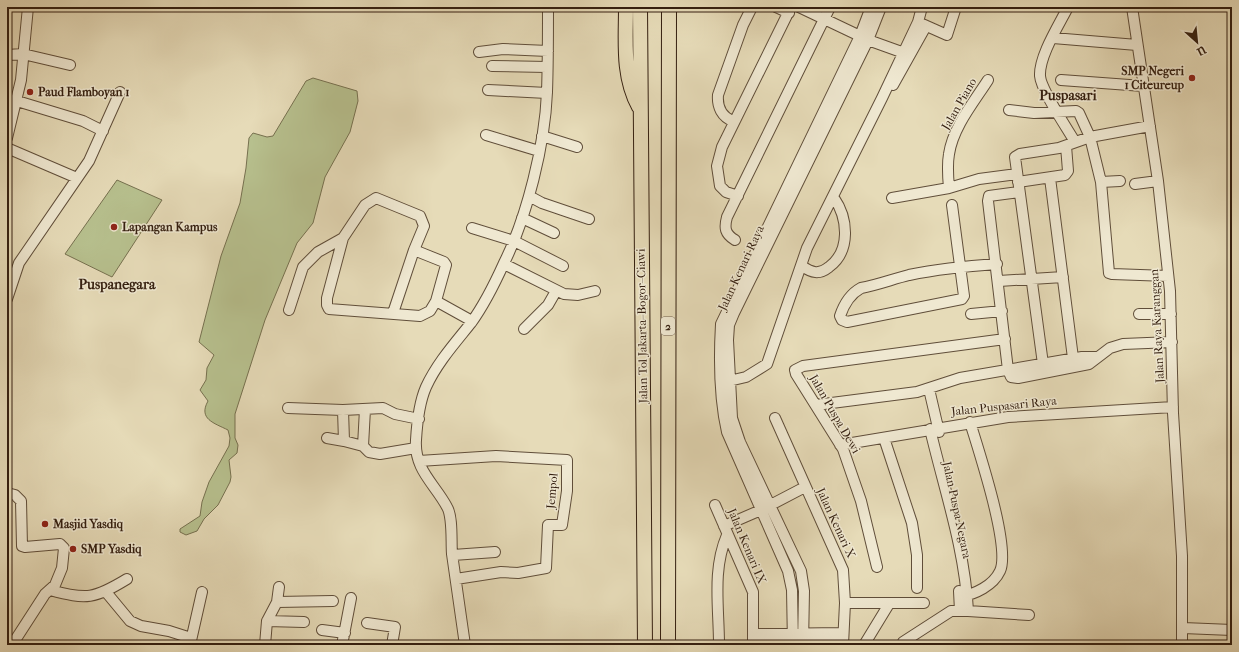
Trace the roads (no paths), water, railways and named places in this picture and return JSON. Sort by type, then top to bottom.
[{"type":"highway","points":[[626,7],[628,74],[631,91],[641,111]]},
{"type":"highway","name":"Jalan Tol Jakarta–Bogor–Ciawi","points":[[640,7],[645,645]]},
{"type":"highway","name":"Jalan Tol Jakarta–Bogor–Ciawi","points":[[668,645],[669,7]]},
{"type":"street","points":[[7,138],[21,80],[22,54],[28,7]]},
{"type":"street","points":[[465,645],[452,555],[448,508],[430,483],[419,461],[416,448],[419,419],[422,399],[431,376],[472,321],[504,264],[514,241],[529,196],[542,136],[547,93],[548,7]]},
{"type":"street","points":[[733,121],[726,118],[721,113],[718,106],[718,95],[743,25],[752,7]]},
{"type":"street","points":[[738,196],[721,188],[717,166],[718,157],[733,121],[790,10],[776,7]]},
{"type":"street","points":[[799,7],[864,38],[907,54]]},
{"type":"street","points":[[735,240],[727,234],[725,225],[830,7]]},
{"type":"street","name":"Jalan Kenari Raya","points":[[864,38],[871,7]]},
{"type":"street","name":"Jalan Kenari Raya","points":[[798,641],[789,576],[727,432],[723,408],[729,326],[736,299],[818,130],[881,7]]},
{"type":"street","points":[[726,374],[746,377],[767,364],[807,248],[834,198],[882,98],[922,24],[922,7]]},
{"type":"street","points":[[922,24],[947,35],[956,7]]},
{"type":"street","points":[[892,198],[949,188],[979,179],[1018,183],[1063,176],[1067,173],[1071,144],[1058,112],[1040,77],[1044,57],[1068,7]]},
{"type":"street","name":"Jalan Raya Karanggan","points":[[1132,7],[1158,181],[1171,314],[1173,410],[1182,549],[1182,645]]},
{"type":"street","points":[[1053,38],[1138,45]]},
{"type":"street","points":[[479,52],[503,49],[548,51]]},
{"type":"street","points":[[7,55],[22,54],[70,65]]},
{"type":"street","points":[[492,66],[547,67]]},
{"type":"street","name":"Jalan Piano","points":[[949,188],[949,152],[954,138],[964,118],[988,80]]},
{"type":"street","points":[[1061,80],[1143,86]]},
{"type":"street","points":[[488,90],[547,93]]},
{"type":"street","points":[[7,299],[20,263],[89,161],[120,92]]},
{"type":"street","points":[[17,101],[83,121],[103,131]]},
{"type":"street","points":[[1009,110],[1028,113],[1077,111],[1090,136],[1101,182],[1109,272],[1112,274],[1168,276]]},
{"type":"street","points":[[1042,364],[1015,158],[1017,154],[1048,151],[1090,136],[1150,126]]},
{"type":"street","points":[[486,134],[539,150]]},
{"type":"street","points":[[542,136],[577,147]]},
{"type":"street","points":[[7,148],[77,178]]},
{"type":"street","points":[[1050,178],[1073,358]]},
{"type":"street","points":[[1101,182],[1120,181]]},
{"type":"street","points":[[1135,184],[1158,181]]},
{"type":"street","points":[[1018,183],[989,196],[988,198],[999,281],[1008,370],[1011,377],[1018,378],[1084,365],[1093,362],[1097,357],[1110,348],[1123,344],[1172,342]]},
{"type":"street","points":[[529,196],[542,203],[589,219]]},
{"type":"street","points":[[393,313],[414,250],[424,226],[420,216],[380,198],[375,198],[365,205],[343,238],[327,298],[329,309],[393,313],[403,316],[420,316],[430,311],[436,301],[446,265],[444,262],[414,250]]},
{"type":"street","points":[[802,266],[812,273],[816,273],[830,267],[842,255],[844,249],[844,219],[841,208],[834,198]]},
{"type":"street","points":[[952,205],[960,266],[964,296],[961,300],[847,322],[843,321],[841,317],[842,309],[850,296],[861,288],[907,276],[960,266],[997,264]]},
{"type":"street","points":[[522,218],[554,233]]},
{"type":"street","points":[[472,228],[514,241],[563,266]]},
{"type":"street","points":[[289,310],[303,267],[318,252],[343,238]]},
{"type":"street","points":[[504,264],[564,294],[578,295],[595,291]]},
{"type":"street","points":[[999,281],[1063,277]]},
{"type":"street","points":[[524,329],[548,306],[556,291]]},
{"type":"street","points":[[436,301],[472,321]]},
{"type":"street","points":[[971,314],[1002,311]]},
{"type":"street","points":[[1139,314],[1171,314]]},
{"type":"street","name":"Jalan Puspa Dewi","points":[[877,567],[861,501],[841,447],[796,374],[797,368],[1005,339]]},
{"type":"street","points":[[816,405],[917,392],[960,378],[1073,358],[1097,357]]},
{"type":"street","name":"Jalan Kenari Raya","points":[[726,374],[732,418],[736,432],[801,571],[803,581],[798,641]]},
{"type":"street","name":"Jalan Puspa Negara","points":[[929,389],[932,432],[952,524],[964,611]]},
{"type":"street","points":[[288,408],[343,410],[383,408],[395,414],[419,419]]},
{"type":"street","points":[[363,446],[365,408]]},
{"type":"street","points":[[343,410],[344,441]]},
{"type":"street","name":"Jalan Puspasari Raya","points":[[841,447],[970,425],[1173,410]]},
{"type":"street","name":"Jalan Kenari X","points":[[775,418],[804,487],[843,570],[845,603],[843,640]]},
{"type":"street","points":[[963,596],[973,594],[989,583],[996,576],[1002,564],[1000,541],[991,490],[970,425]]},
{"type":"street","points":[[327,438],[363,446],[369,452],[380,454],[416,448]]},
{"type":"street","points":[[884,440],[912,523],[917,555],[916,588]]},
{"type":"street","name":"Jempol","points":[[419,461],[496,456],[567,460],[567,491],[562,525],[548,525],[546,568],[518,573],[501,572],[456,579]]},
{"type":"street","points":[[719,645],[717,577],[721,549],[726,530],[804,487]]},
{"type":"street","points":[[7,493],[15,495],[21,501],[22,546],[60,544],[63,547],[61,572],[12,645]]},
{"type":"street","name":"Jalan Kenari IX","points":[[715,505],[753,592],[753,641]]},
{"type":"street","points":[[452,555],[495,552]]},
{"type":"street","points":[[50,590],[83,598],[106,592],[127,579]]},
{"type":"street","points":[[265,645],[267,621],[277,602],[279,587]]},
{"type":"street","points":[[106,592],[130,621],[141,626],[169,631],[191,642],[202,592]]},
{"type":"street","points":[[342,645],[346,633],[351,598]]},
{"type":"street","points":[[277,602],[333,601]]},
{"type":"street","points":[[845,603],[924,603]]},
{"type":"street","points":[[864,645],[889,604]]},
{"type":"street","points":[[903,642],[948,613],[964,611],[1029,616]]},
{"type":"street","points":[[267,621],[304,622]]},
{"type":"street","points":[[367,623],[395,627],[392,645]]},
{"type":"street","points":[[1183,628],[1232,630]]},
{"type":"street","points":[[322,630],[346,633]]},
{"type":"street","points":[[753,641],[843,640]]},
{"type":"place","name":"SMP Negeri 1 Citeureup","points":[[1192,78]]},
{"type":"place","name":"Paud Flamboyan 1","points":[[30,92]]},
{"type":"place","name":"Lapangan Kampus","points":[[114,227]]},
{"type":"place","name":"Masjid Yasdiq","points":[[45,524]]},
{"type":"place","name":"SMP Yasdiq","points":[[73,549]]},
{"type":"district","name":"Puspasari","points":[[1068,95]]},
{"type":"district","name":"Puspanegara","points":[[117,284]]}]
